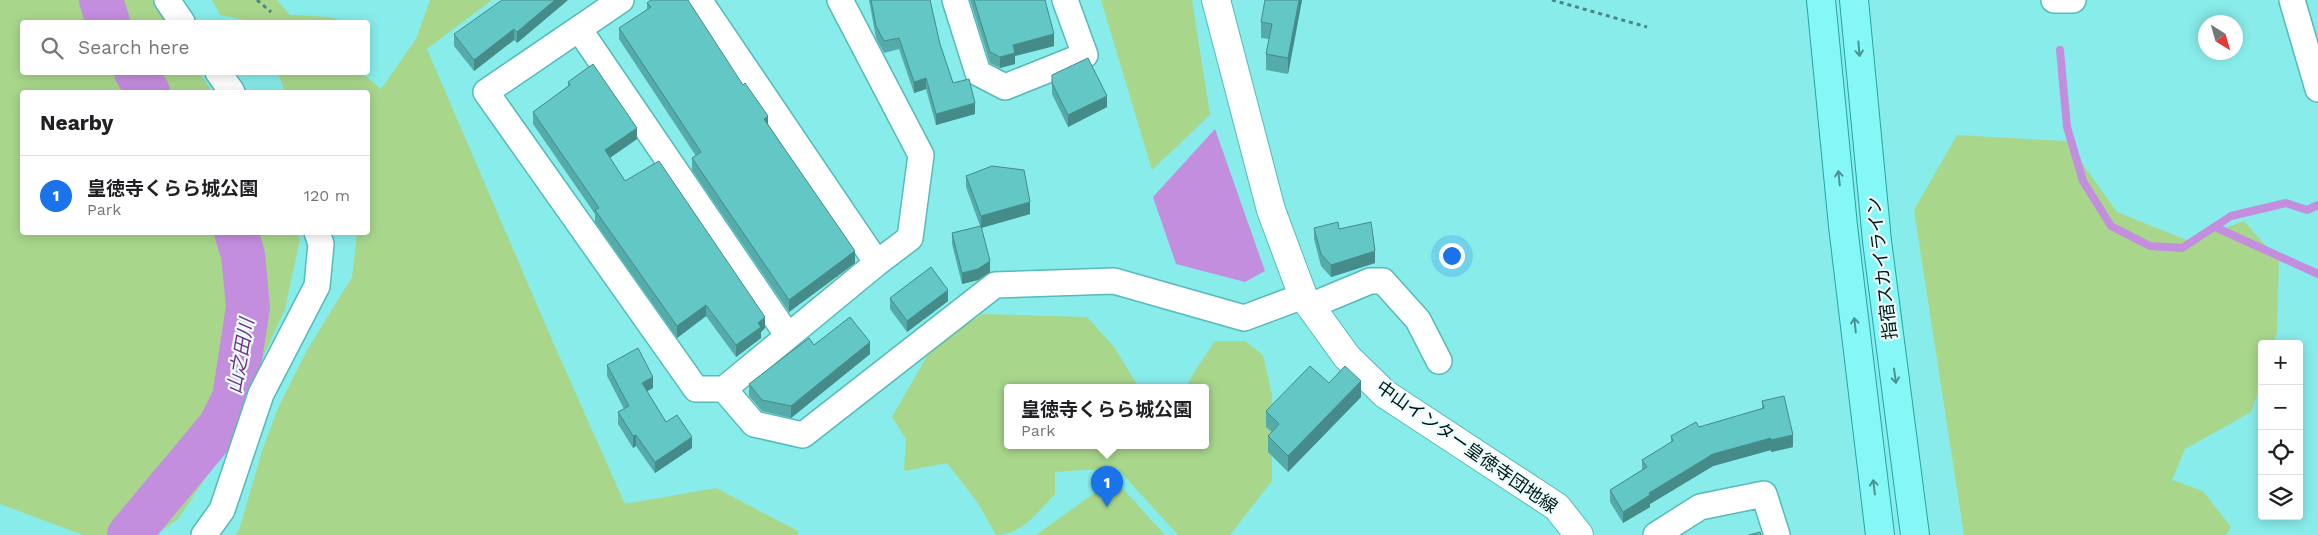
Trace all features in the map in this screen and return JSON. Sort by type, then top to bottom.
[{"type":"main road","name":"指宿スカイライン","points":[[1820,0],[1880,535]]},
{"type":"main road","name":"指宿スカイライン","points":[[1854,0],[1877,241],[1915,535]]},
{"type":"street","points":[[167,0],[181,20]]},
{"type":"street","points":[[621,0],[486,92],[696,389],[724,389],[910,238],[921,155],[840,0]]},
{"type":"street","points":[[699,0],[877,263]]},
{"type":"street","points":[[955,0],[978,73],[1005,87],[1085,55],[1065,0]]},
{"type":"street","name":"中山インター皇徳寺団地線","points":[[1216,0],[1271,210],[1306,301],[1347,358],[1385,394],[1557,507],[1579,535]]},
{"type":"street","points":[[2054,0],[2073,0]]},
{"type":"street","points":[[2292,0],[2318,89]]},
{"type":"street","points":[[579,29],[788,336]]},
{"type":"street","points":[[220,75],[231,90]]},
{"type":"street","points":[[204,535],[222,510],[261,394],[295,333],[317,286],[321,244],[318,235]]},
{"type":"street","points":[[724,389],[754,424],[803,435],[995,285],[1114,281],[1244,318],[1370,281],[1383,281],[1418,320],[1439,361]]},
{"type":"street","points":[[1656,535],[1700,507],[1764,494],[1777,535]]},
{"type":"path","points":[[258,0],[271,12]]},
{"type":"path","points":[[1552,0],[1647,27]]},
{"type":"green space","points":[[0,0],[155,0],[167,20],[20,20],[20,75],[201,75],[211,90],[20,90],[20,235],[298,235],[300,239],[285,309],[211,470],[178,519],[156,535],[83,535],[0,504]]},
{"type":"green space","points":[[212,0],[277,0],[290,15],[331,17],[339,20],[246,20],[220,15]]},
{"type":"green space","points":[[430,0],[492,0],[427,49],[625,504],[716,488],[798,531],[798,535],[235,535],[239,530],[262,451],[278,408],[306,352],[352,277],[357,235],[370,235],[370,90],[284,90],[279,75],[364,75],[381,89],[416,39]]},
{"type":"green space","points":[[1101,0],[1192,0],[1210,115],[1152,170]]},
{"type":"green space","points":[[1957,135],[2066,141],[2117,212],[2189,241],[2244,221],[2279,261],[2277,332],[2274,340],[2258,340],[2258,392],[2251,412],[2185,449],[2172,480],[2203,491],[2231,527],[2226,535],[1964,535],[1914,210]]},
{"type":"green space","points":[[982,314],[1087,317],[1115,348],[1137,384],[1004,384],[1004,449],[1209,449],[1209,384],[1188,384],[1215,341],[1245,341],[1263,355],[1272,395],[1272,481],[1230,535],[1178,535],[1117,468],[1055,472],[1055,494],[1022,527],[1006,534],[996,535],[978,503],[947,463],[904,471],[906,439],[892,417],[932,347]]},
{"type":"green space","points":[[1114,479],[1165,535],[1036,535]]},
{"type":"shaded area","points":[[1215,129],[1265,271],[1245,282],[1176,264],[1153,197]]},
{"type":"building","points":[[502,0],[555,0],[517,32],[514,29],[474,60],[454,34]]},
{"type":"building","points":[[651,0],[688,0],[743,85],[745,83],[768,116],[764,119],[855,251],[789,300],[692,158],[701,152],[619,28],[651,7],[647,3]]},
{"type":"building","points":[[871,0],[930,0],[940,44],[953,83],[969,79],[975,103],[936,114],[926,78],[914,82],[899,38],[884,41],[876,26]]},
{"type":"building","points":[[974,0],[1045,0],[1054,34],[1013,45],[1015,53],[1000,57],[990,52]]},
{"type":"building","points":[[1265,0],[1299,0],[1288,58],[1266,54],[1272,24],[1261,22]]},
{"type":"building","points":[[1088,58],[1107,96],[1068,115],[1052,83],[1052,75]]},
{"type":"building","points":[[593,64],[637,128],[605,150],[625,181],[659,161],[765,317],[758,323],[761,327],[736,345],[706,305],[677,326],[595,210],[599,208],[533,112],[570,85],[568,82]]},
{"type":"building","points":[[992,166],[1024,170],[1030,202],[981,216],[966,176]]},
{"type":"building","points":[[1338,222],[1339,229],[1371,222],[1375,251],[1331,265],[1321,254],[1314,228]]},
{"type":"building","points":[[981,226],[990,261],[978,269],[962,273],[952,233]]},
{"type":"building","points":[[931,267],[948,290],[907,321],[890,298]]},
{"type":"building","points":[[850,317],[870,342],[791,406],[762,400],[749,384],[809,338],[814,345]]},
{"type":"building","points":[[638,348],[653,377],[642,383],[666,422],[677,415],[692,437],[655,462],[636,435],[633,436],[618,412],[629,406],[607,365]]},
{"type":"building","points":[[1310,366],[1329,383],[1345,366],[1361,381],[1288,456],[1268,436],[1279,424],[1266,411]]},
{"type":"building","points":[[1784,396],[1793,435],[1771,440],[1771,438],[1713,454],[1649,493],[1650,495],[1623,512],[1610,490],[1647,467],[1642,460],[1673,441],[1671,436],[1696,422],[1699,427],[1764,408],[1762,401]]},
{"type":"building","points":[[1760,532],[1761,535],[1749,535]]},
{"type":"waterway","name":"山之田川","points":[[101,0],[107,20]]},
{"type":"waterway","points":[[2060,50],[2067,127],[2083,181],[2111,226],[2150,246],[2182,248],[2231,216],[2286,203],[2307,210],[2318,205]]},
{"type":"waterway","name":"山之田川","points":[[138,75],[147,90]]},
{"type":"waterway","points":[[2215,227],[2318,274]]},
{"type":"waterway","name":"山之田川","points":[[129,535],[220,426],[234,398],[248,307],[243,255],[237,235]]},
{"type":"place","name":"皇徳寺くらら城公園","points":[[1107,507]]}]
